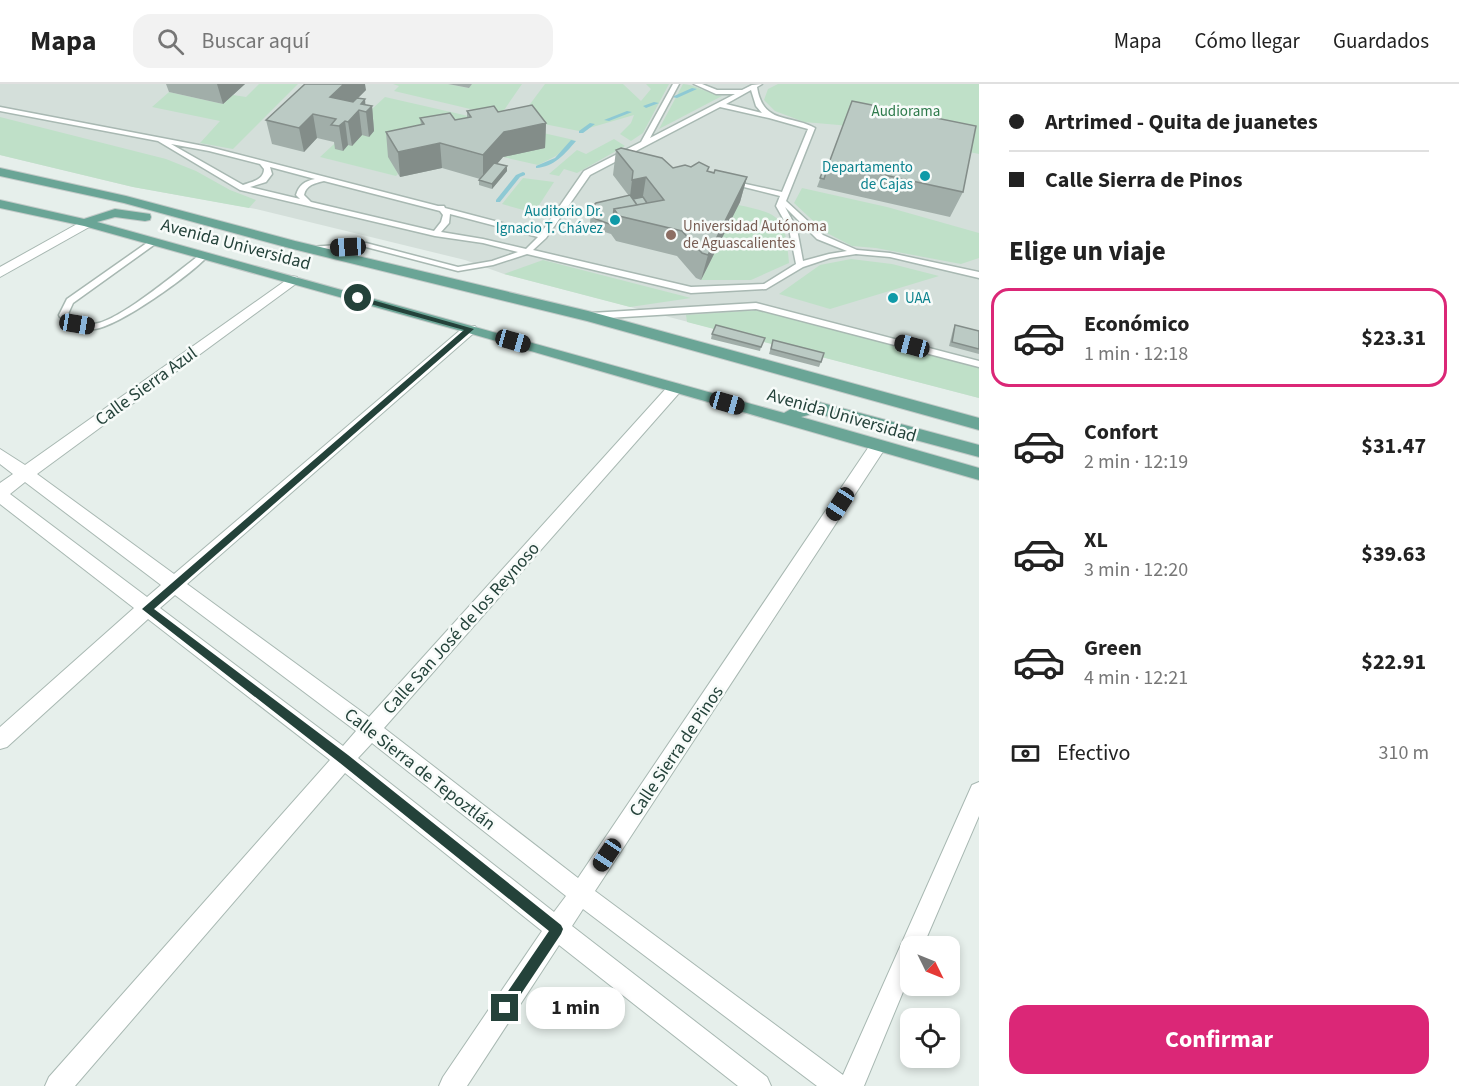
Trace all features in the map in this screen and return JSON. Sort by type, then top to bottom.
[{"type":"main road","name":"Avenida Universidad","points":[[0,172],[126,200],[293,245],[588,316],[979,424]]},
{"type":"main road","name":"Avenida Universidad","points":[[0,204],[86,223],[470,329],[979,474]]},
{"type":"main road","points":[[86,223],[108,214],[128,213],[252,244],[293,245]]},
{"type":"main road","points":[[785,419],[803,409],[815,407],[979,451]]},
{"type":"street","points":[[0,273],[86,223]]},
{"type":"street","name":"Calle Sierra Azul","points":[[0,493],[292,280]]},
{"type":"street","points":[[0,740],[173,585],[470,329]]},
{"type":"street","name":"Calle San José de los Reynoso","points":[[58,1086],[344,759],[675,388]]},
{"type":"street","name":"Calle Sierra de Pinos","points":[[452,1086],[878,446]]},
{"type":"street","name":"Calle Sierra de Tepoztlán","points":[[0,455],[371,730],[581,894],[838,1086]]},
{"type":"street","points":[[0,493],[147,609],[344,759],[758,1086]]},
{"type":"street","points":[[916,936],[979,792]]},
{"type":"street","points":[[850,1086],[900,973]]},
{"type":"lane","points":[[644,142],[676,84]]},
{"type":"lane","points":[[697,84],[716,92],[744,91]]},
{"type":"lane","points":[[312,249],[366,245],[458,269],[493,263],[528,251],[543,236],[587,173],[757,85]]},
{"type":"lane","points":[[757,85],[754,100],[760,110],[773,117]]},
{"type":"lane","points":[[718,104],[812,128],[780,206],[793,229],[800,265]]},
{"type":"lane","points":[[0,109],[186,144],[327,178],[543,236]]},
{"type":"lane","points":[[161,141],[243,188],[435,234],[528,251],[691,290],[766,286],[800,265],[829,256],[856,252],[890,255],[979,275]]},
{"type":"lane","points":[[617,156],[628,159]]},
{"type":"lane","points":[[243,188],[263,180],[268,174],[268,169],[263,164]]},
{"type":"lane","points":[[310,204],[300,195],[300,189],[306,184],[327,178]]},
{"type":"lane","points":[[728,182],[783,198],[820,237],[856,252]]},
{"type":"lane","points":[[435,234],[445,223],[447,215],[441,208]]},
{"type":"lane","points":[[154,242],[70,301],[63,315],[77,324],[94,327],[120,316],[204,256]]},
{"type":"lane","points":[[588,316],[756,306],[979,364]]},
{"type":"shaded area","name":"Universidad Autónoma de Aguascalientes","points":[[0,84],[979,84],[979,398],[504,274],[465,260],[256,209],[133,187],[0,155]]},
{"type":"green space","points":[[259,84],[298,84],[233,149],[200,143],[220,121],[152,107],[169,92],[223,104],[233,95],[246,97]]},
{"type":"green space","points":[[393,84],[448,84],[468,88],[472,84],[522,84],[500,116],[394,91],[399,86]]},
{"type":"green space","points":[[545,84],[623,84],[641,101],[651,89],[646,84],[669,84],[643,133],[631,141],[620,134],[631,123],[634,115],[589,128],[584,132],[519,119]]},
{"type":"green space","points":[[683,84],[722,96],[659,129]]},
{"type":"green space","name":"Audiorama","points":[[778,84],[979,84],[979,154],[839,125],[804,122],[775,111],[764,100],[768,89]]},
{"type":"green space","points":[[385,97],[574,140],[556,156],[538,165],[503,157],[389,157],[398,174],[396,176],[320,157]]},
{"type":"green space","points":[[0,117],[166,159],[256,200],[249,208],[133,187],[0,155]]},
{"type":"green space","points":[[614,139],[625,146],[577,173],[564,169],[559,176],[549,174],[577,150],[586,154]]},
{"type":"green space","points":[[523,178],[554,182],[534,213],[502,204]]},
{"type":"green space","points":[[802,188],[887,207],[979,233],[979,258],[961,264],[876,248],[852,246],[825,232],[794,203]]},
{"type":"green space","points":[[738,205],[773,215],[779,221],[786,236],[789,263],[751,280],[701,280]]},
{"type":"green space","points":[[851,259],[892,264],[939,276],[830,309],[779,294],[820,265]]},
{"type":"green space","points":[[543,260],[691,298],[630,307],[504,274]]},
{"type":"green space","points":[[760,310],[979,368],[979,398],[687,322],[686,315]]},
{"type":"building","points":[[305,84],[344,84],[330,97],[353,102],[357,98],[365,99],[361,104],[372,106],[366,112],[359,110],[348,122],[345,121],[339,126],[331,125],[336,119],[313,114],[299,128],[266,120]]},
{"type":"building","points":[[852,101],[976,126],[963,192],[829,163]]},
{"type":"building","points":[[532,105],[546,123],[504,132],[483,155],[440,143],[398,152],[386,132],[424,124],[420,118],[450,113],[455,120],[471,117],[467,111],[494,106],[498,112]]},
{"type":"building","points":[[621,148],[662,158],[673,168],[685,165],[691,167],[699,162],[709,167],[707,171],[714,173],[715,170],[747,177],[708,255],[702,253],[682,231],[619,216],[614,209],[664,200],[646,177],[632,180],[633,171],[616,150]]},
{"type":"building","points":[[494,163],[507,166],[492,184],[479,180]]},
{"type":"building","points":[[826,163],[829,163],[824,179],[820,178]]},
{"type":"building","points":[[630,195],[637,205],[614,209],[612,225],[596,219],[591,214],[591,208],[596,203]]},
{"type":"building","points":[[643,197],[647,203],[637,205],[633,199]]},
{"type":"building","points":[[716,325],[765,338],[761,347],[712,334]]},
{"type":"building","points":[[955,325],[979,331],[979,349],[952,342]]},
{"type":"building","points":[[773,340],[824,353],[821,362],[771,349]]},
{"type":"waterway","points":[[675,97],[694,89]]},
{"type":"waterway","points":[[646,106],[656,103]]},
{"type":"waterway","points":[[607,120],[629,112]]},
{"type":"waterway","points":[[581,132],[592,124]]},
{"type":"waterway","points":[[538,167],[557,159],[573,141]]},
{"type":"waterway","points":[[498,201],[518,176],[523,174]]},
{"type":"place","name":"Departamento de Cajas","points":[[925,176]]},
{"type":"place","name":"Auditorio Dr. Ignacio T. Chávez","points":[[615,220]]},
{"type":"place","name":"Universidad Autónoma de Aguascalientes","points":[[671,235]]},
{"type":"place","name":"UAA","points":[[893,298]]},
{"type":"route","points":[[358,298],[470,329],[147,609],[344,759],[557,929],[505,1008]]}]
